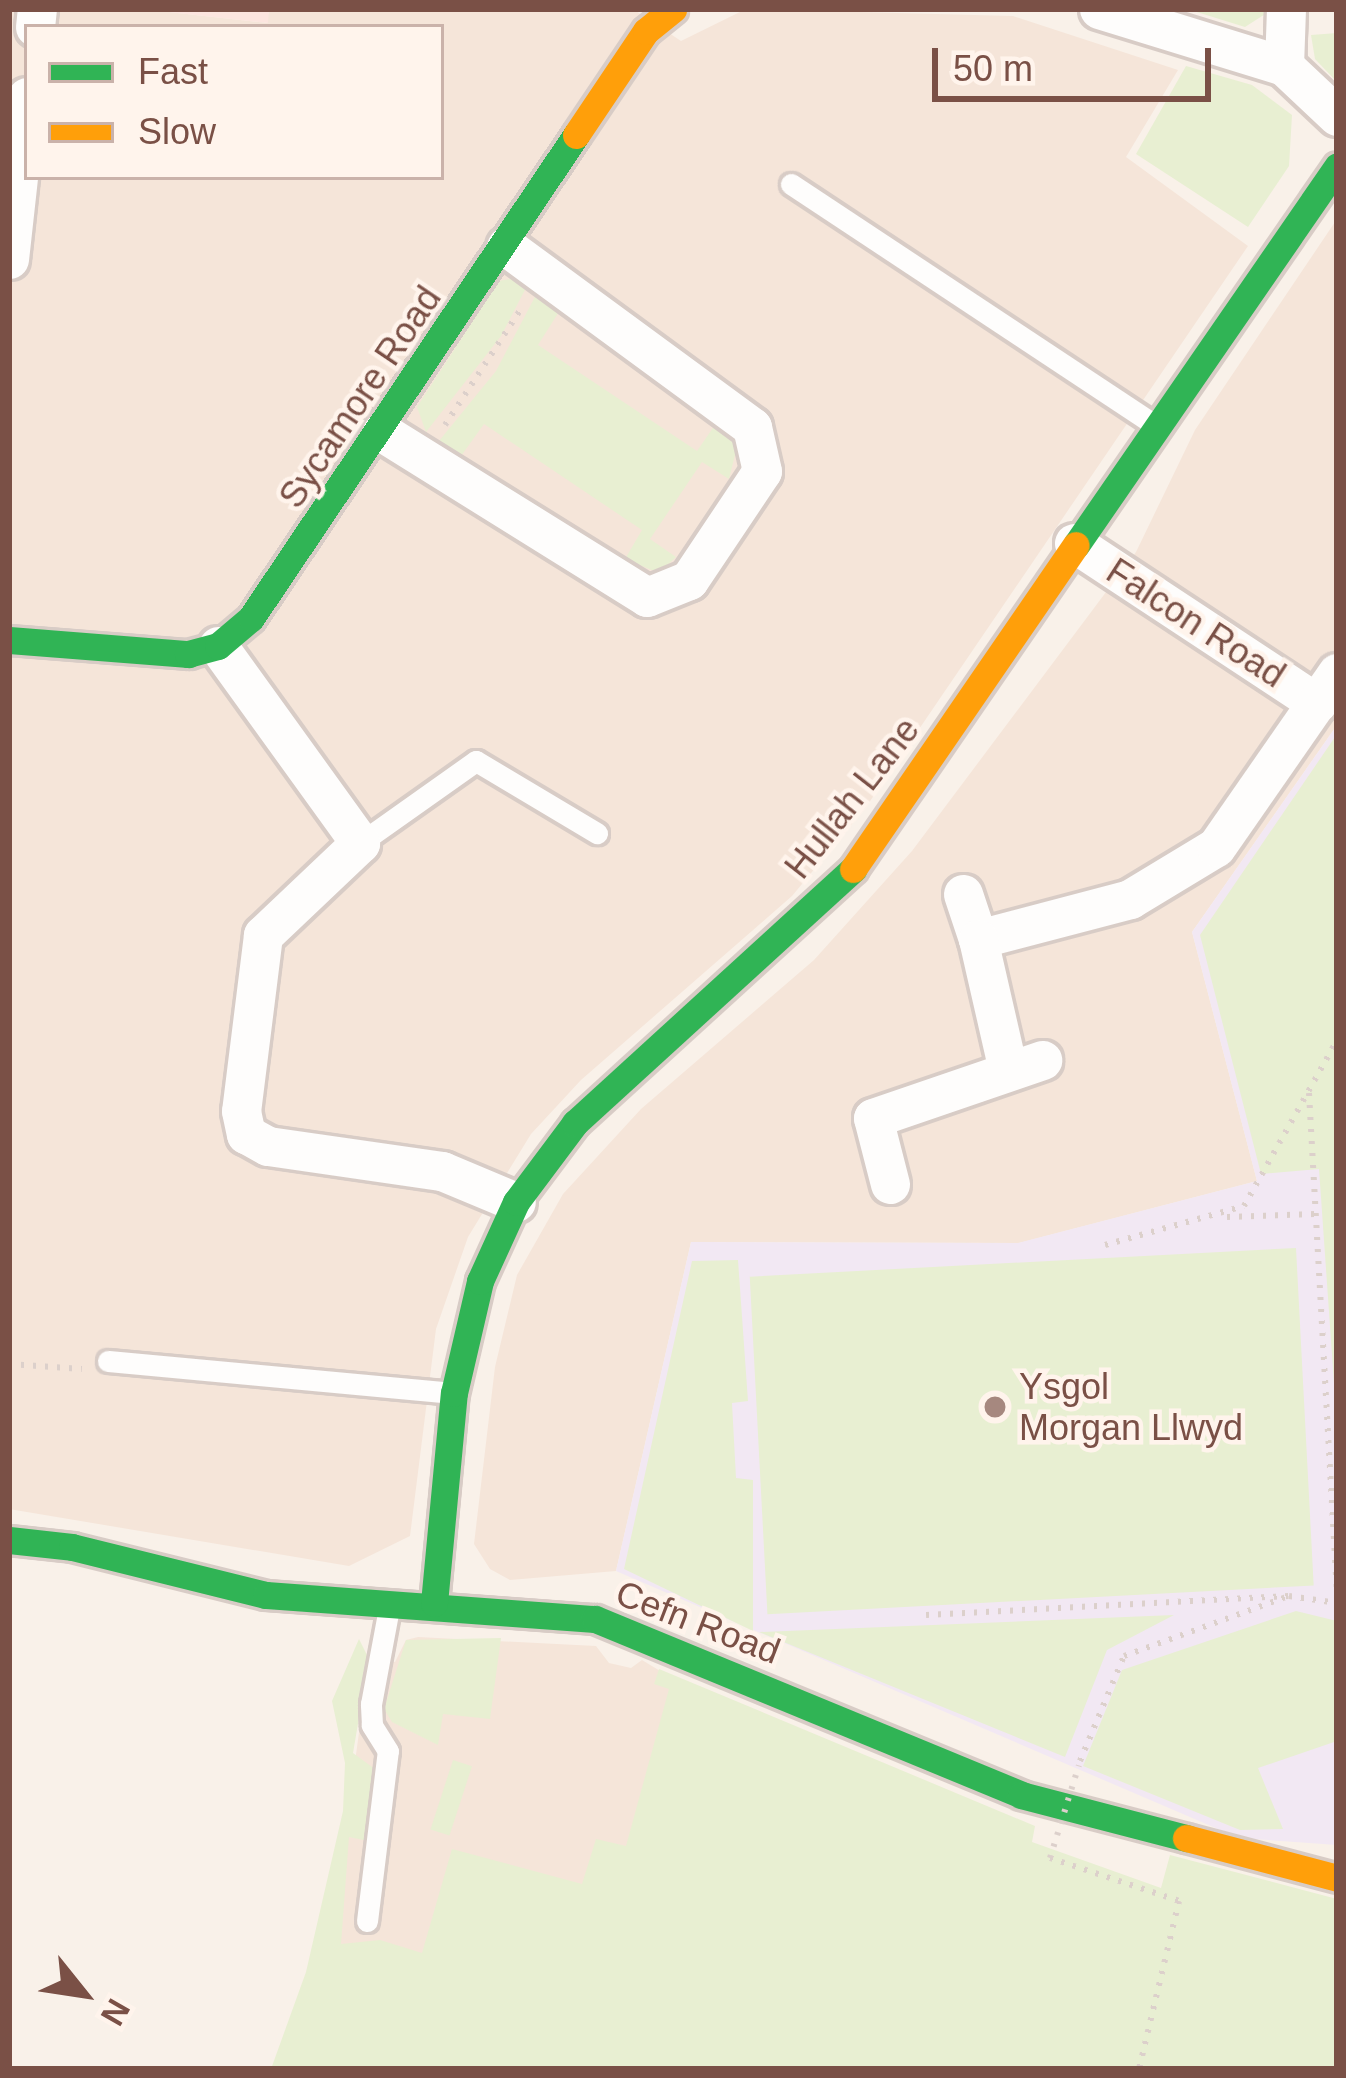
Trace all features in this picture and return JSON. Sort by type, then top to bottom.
[{"type":"street","name":"Sycamore Road","points":[[218,646],[251,618],[382,432],[646,31],[673,9]]},
{"type":"street","points":[[1100,9],[1284,66],[1337,116]]},
{"type":"street","points":[[1284,66],[1286,9]]},
{"type":"street","points":[[9,259],[24,124]]},
{"type":"street","name":"Hullah Lane","points":[[434,1603],[454,1393],[480,1281],[516,1202],[575,1123],[716,1002],[851,871],[1154,425],[1337,166]]},
{"type":"street","points":[[382,432],[647,597],[689,580],[762,471],[752,428],[506,245]]},
{"type":"street","name":"Falcon Road","points":[[978,939],[1130,899],[1216,847],[1327,688],[1074,543]]},
{"type":"street","points":[[9,640],[144,655],[218,646],[360,843],[263,934],[241,1111],[247,1134],[268,1145],[442,1171],[516,1202]]},
{"type":"street","points":[[890,1184],[873,1118],[1025,1065],[963,895]]},
{"type":"street","name":"Cefn Road","points":[[9,1540],[72,1547],[266,1594],[434,1603],[595,1619],[1022,1795],[1337,1878]]},
{"type":"lane","points":[[791,184],[1154,425]]},
{"type":"lane","points":[[360,843],[476,761],[597,833]]},
{"type":"lane","points":[[109,1361],[454,1393]]},
{"type":"lane","points":[[367,1922],[388,1751],[372,1726],[371,1704],[390,1601]]},
{"type":"path","points":[[417,454],[488,368],[538,270]]},
{"type":"path","points":[[1223,1217],[1256,1189],[1337,1040]]},
{"type":"path","points":[[926,1615],[1289,1596],[1337,1599],[1309,1093]]},
{"type":"path","points":[[1105,1245],[1223,1217],[1315,1214]]},
{"type":"path","points":[[9,1364],[76,1370],[109,1361]]},
{"type":"path","points":[[1139,2069],[1179,1901],[1050,1858],[1078,1765],[1124,1656],[1289,1596]]},
{"type":"shaded area","points":[[9,9],[142,9],[267,23],[269,9],[633,9],[681,41],[746,9],[1013,16],[1178,70],[1126,157],[1248,246],[866,807],[792,896],[581,1080],[531,1134],[468,1237],[436,1329],[410,1536],[349,1566],[9,1509]]},
{"type":"shaded area","points":[[142,9],[269,9],[268,23]]},
{"type":"shaded area","points":[[1337,219],[1337,725],[1192,932],[1257,1181],[1019,1243],[691,1242],[616,1571],[510,1580],[490,1569],[474,1544],[495,1367],[517,1275],[563,1194],[641,1109],[814,960],[912,851],[1136,552],[1195,430]]},
{"type":"shaded area","name":"Ysgol Morgan Llwyd","points":[[1337,725],[1337,1845],[1239,1838],[616,1571],[691,1242],[1018,1243],[1257,1181],[1192,932]]},
{"type":"shaded area","points":[[406,1640],[596,1646],[609,1663],[631,1668],[642,1660],[703,1697],[573,2060],[329,1953],[369,1659],[395,1662]]},
{"type":"green space","points":[[1187,9],[1273,9],[1245,27]]},
{"type":"green space","points":[[1337,33],[1337,82],[1315,59],[1311,35]]},
{"type":"green space","points":[[1186,66],[1252,85],[1292,115],[1289,166],[1248,227],[1136,154]]},
{"type":"green space","points":[[516,278],[528,284],[501,336],[426,432],[417,407],[499,281]]},
{"type":"green space","points":[[538,291],[562,307],[538,345],[697,451],[717,422],[738,443],[729,479],[702,462],[650,539],[676,557],[659,573],[625,559],[642,530],[484,424],[461,456],[439,441],[496,371]]},
{"type":"green space","points":[[1337,734],[1336,1412],[1319,1169],[1261,1174],[1200,935]]},
{"type":"green space","points":[[1296,1248],[1314,1586],[767,1614],[750,1277]]},
{"type":"green space","points":[[738,1260],[748,1401],[732,1403],[736,1478],[753,1480],[753,1631],[624,1569],[692,1261]]},
{"type":"green space","points":[[1296,1611],[1337,1621],[1337,1741],[1258,1768],[1283,1829],[1240,1830],[1083,1766],[1122,1670]]},
{"type":"green space","points":[[1174,1615],[1107,1650],[1065,1757],[759,1632]]},
{"type":"green space","points":[[501,1638],[490,1719],[443,1714],[438,1745],[392,1722],[384,1709],[406,1640]]},
{"type":"green space","points":[[359,1639],[369,1659],[353,1753],[379,1772],[373,1842],[349,1837],[341,1944],[380,1940],[422,1953],[452,1849],[582,1884],[596,1839],[626,1846],[669,1689],[654,1684],[659,1669],[1035,1826],[1032,1842],[1161,1888],[1170,1855],[1337,1899],[1337,2069],[271,2069],[306,1972],[343,1811],[345,1763],[332,1701]]},
{"type":"green space","points":[[453,1760],[472,1766],[449,1836],[430,1829]]},
{"type":"traffic: fast","points":[[9,640],[188,654],[218,646],[251,618],[576,135]]},
{"type":"traffic: fast","points":[[1076,545],[1337,166]]},
{"type":"traffic: fast","points":[[434,1603],[454,1393],[480,1281],[516,1202],[575,1123],[853,869]]},
{"type":"traffic: fast","points":[[9,1540],[72,1547],[266,1595],[595,1619],[1021,1795],[1186,1838]]},
{"type":"traffic: slow","points":[[576,135],[646,31],[673,9]]},
{"type":"traffic: slow","points":[[853,869],[1076,545]]},
{"type":"traffic: slow","points":[[1186,1838],[1337,1878]]},
{"type":"place","name":"Ysgol Morgan Llwyd","points":[[995,1407]]}]
